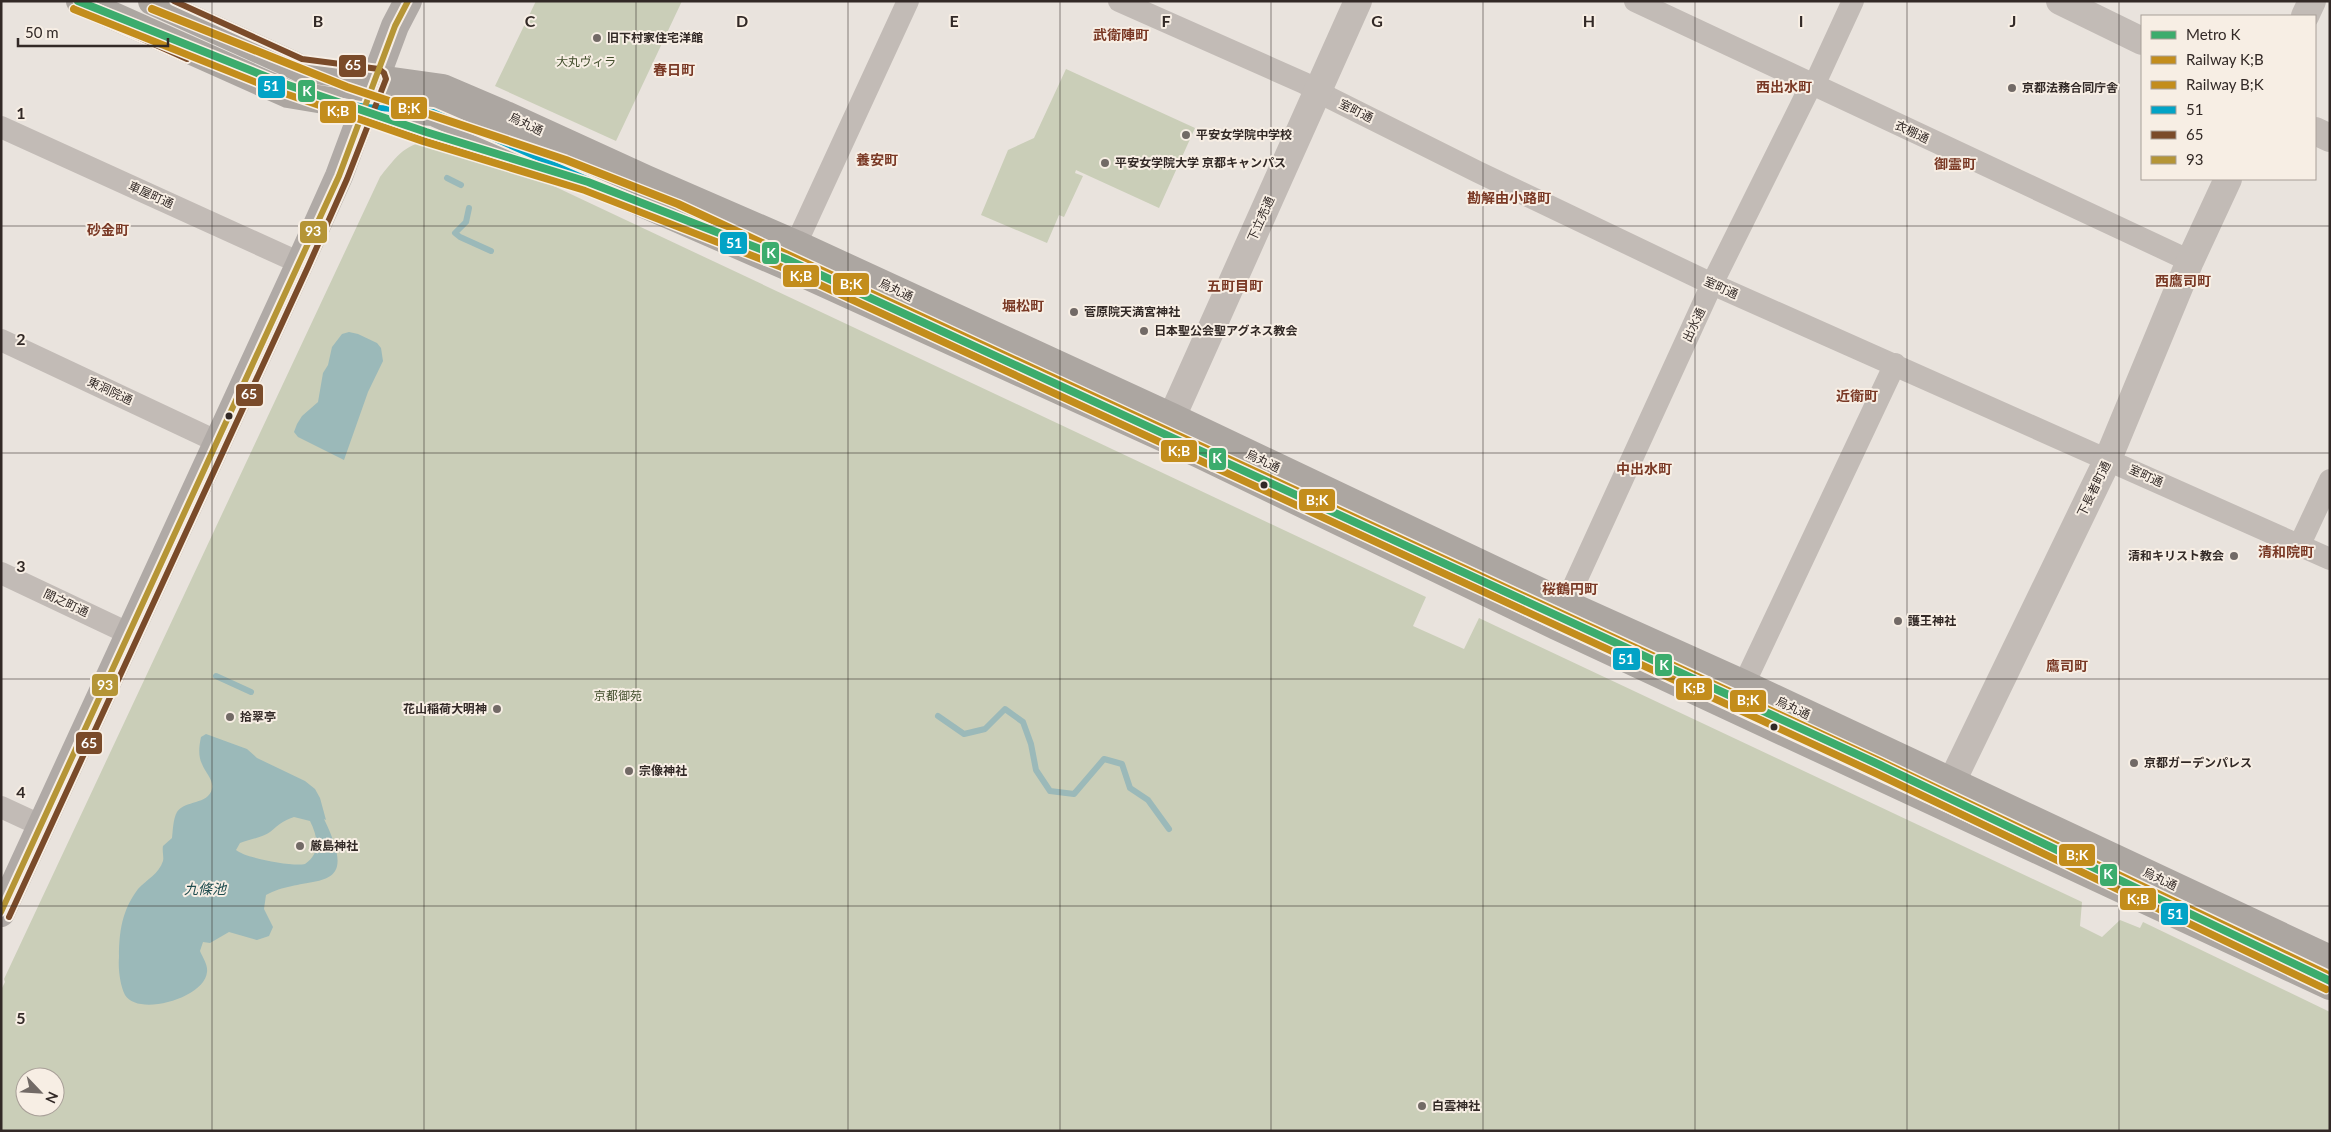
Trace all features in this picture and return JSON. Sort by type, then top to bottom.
[{"type":"highway","name":"烏丸通","points":[[80,1],[288,94],[366,106],[433,112],[791,255]]},
{"type":"highway","name":"烏丸通","points":[[152,1],[300,68],[443,88],[791,255],[1168,427],[1561,615],[1946,794],[2325,964]]},
{"type":"highway","name":"烏丸通","points":[[1561,615],[1744,684],[1946,794]]},
{"type":"main road","points":[[1,913],[300,264],[339,176],[396,26],[408,1]]},
{"type":"street","points":[[791,255],[908,1]]},
{"type":"street","name":"室町通","points":[[1119,1],[1304,83],[1470,168],[1712,284],[2300,544],[2330,559]]},
{"type":"street","name":"下立売通","points":[[1168,427],[1358,1]]},
{"type":"street","name":"衣棚通","points":[[1635,1],[1810,85],[2190,261]]},
{"type":"street","name":"出水通","points":[[1561,615],[1712,284],[1810,85],[1817,79],[1853,1]]},
{"type":"street","points":[[2060,1],[2141,41]]},
{"type":"street","points":[[2305,15],[2312,1]]},
{"type":"street","name":"車屋町通","points":[[1,127],[300,264]]},
{"type":"street","points":[[2316,131],[2330,138]]},
{"type":"street","name":"下長者町通","points":[[1946,794],[2108,460],[2190,261],[2228,180]]},
{"type":"street","name":"東洞院通","points":[[1,340],[218,442]]},
{"type":"street","points":[[1744,684],[1895,364]]},
{"type":"street","points":[[2300,544],[2330,480]]},
{"type":"street","name":"間之町通","points":[[1,572],[130,634]]},
{"type":"street","points":[[1,807],[42,826]]},
{"type":"green space","name":"大丸ヴィラ","points":[[536,1],[682,1],[616,141],[495,86]]},
{"type":"green space","points":[[1066,69],[1195,128],[1159,208],[1076,170],[1075,173],[1083,176],[1064,217],[1059,215],[1047,243],[981,215],[1008,150],[1034,138]]},
{"type":"green space","name":"京都御苑","points":[[443,138],[456,140],[1426,597],[1413,626],[1464,649],[1479,618],[2082,902],[2080,926],[2102,937],[2120,920],[2140,928],[2143,922],[2330,1012],[2330,1131],[1,1131],[1,990],[5,982],[4,979],[380,177],[400,153],[413,145]]},
{"type":"water","points":[[349,332],[377,343],[381,348],[383,361],[368,392],[344,460],[298,437],[294,432],[302,416],[318,402],[323,373],[328,365],[332,347],[342,334]]},
{"type":"water","name":"九條池","points":[[206,734],[247,749],[257,758],[305,781],[315,789],[320,798],[326,820],[324,819],[335,844],[338,861],[334,872],[326,878],[283,888],[266,895],[264,909],[273,927],[269,936],[257,940],[229,932],[210,943],[203,942],[200,951],[206,964],[207,972],[203,981],[195,990],[184,997],[170,1002],[143,1004],[132,1001],[125,995],[122,987],[119,962],[122,921],[128,905],[138,889],[161,866],[163,846],[172,838],[177,812],[185,806],[206,798],[210,794],[212,789],[211,779],[203,767],[200,758],[199,747],[201,737]],"holes":[[[294,817],[310,821],[315,833],[316,850],[314,855],[305,864],[269,861],[249,856],[236,850],[240,843],[267,834],[290,818]]]},
{"type":"waterway","points":[[447,178],[461,185]]},
{"type":"waterway","points":[[469,208],[466,222],[455,233],[491,251]]},
{"type":"waterway","points":[[216,676],[251,692]]},
{"type":"waterway","points":[[938,716],[964,734],[985,729],[1005,709],[1023,722],[1031,744],[1036,770],[1050,791],[1074,794],[1104,759],[1122,764],[1130,788],[1148,800],[1169,829]]},
{"type":"metro line","name":"K","points":[[78,1],[282,83],[426,132],[588,182],[786,259],[1880,765],[2330,981]]},
{"type":"rail line","name":"K;B","points":[[74,9],[279,91],[423,141],[585,190],[782,267],[1876,773],[2326,989]]},
{"type":"rail line","name":"B;K","points":[[152,9],[347,87],[566,160],[678,204],[1881,762],[2326,974]]},
{"type":"transit line","name":"51","points":[[81,1],[288,94],[366,107],[433,112],[786,266],[1199,454],[1556,626],[2330,986]]},
{"type":"transit line","name":"65","points":[[9,917],[308,267],[347,179],[386,79],[384,73],[379,69],[302,59],[174,1]]},
{"type":"transit line","name":"93","points":[[1,912],[339,176],[395,26],[408,1]]},
{"type":"transit line","name":"65","points":[[76,9],[187,59]]},
{"type":"place","name":"旧下村家住宅洋館","points":[[597,38]]},
{"type":"place","name":"京都法務合同庁舎","points":[[2012,88]]},
{"type":"place","name":"平安女学院中学校","points":[[1186,135]]},
{"type":"place","name":"平安女学院大学 京都キャンパス","points":[[1105,163]]},
{"type":"place","name":"菅原院天満宮神社","points":[[1074,312]]},
{"type":"place","name":"日本聖公会聖アグネス教会","points":[[1144,331]]},
{"type":"place","name":"清和キリスト教会","points":[[2234,556]]},
{"type":"place","name":"護王神社","points":[[1898,621]]},
{"type":"place","name":"花山稲荷大明神","points":[[497,709]]},
{"type":"place","name":"拾翠亭","points":[[230,717]]},
{"type":"place","name":"京都ガーデンパレス","points":[[2134,763]]},
{"type":"place","name":"宗像神社","points":[[629,771]]},
{"type":"place","name":"厳島神社","points":[[300,846]]},
{"type":"place","name":"白雲神社","points":[[1422,1106]]},
{"type":"district","name":"武衛陣町","points":[[1121,35]]},
{"type":"district","name":"春日町","points":[[674,70]]},
{"type":"district","name":"西出水町","points":[[1784,87]]},
{"type":"district","name":"養安町","points":[[877,160]]},
{"type":"district","name":"御霊町","points":[[1955,164]]},
{"type":"district","name":"勘解由小路町","points":[[1509,198]]},
{"type":"district","name":"砂金町","points":[[108,230]]},
{"type":"district","name":"西鷹司町","points":[[2183,281]]},
{"type":"district","name":"五町目町","points":[[1235,286]]},
{"type":"district","name":"堀松町","points":[[1023,306]]},
{"type":"district","name":"近衛町","points":[[1857,396]]},
{"type":"district","name":"中出水町","points":[[1644,469]]},
{"type":"district","name":"清和院町","points":[[2286,552]]},
{"type":"district","name":"桜鶴円町","points":[[1570,589]]},
{"type":"district","name":"鷹司町","points":[[2067,666]]}]
